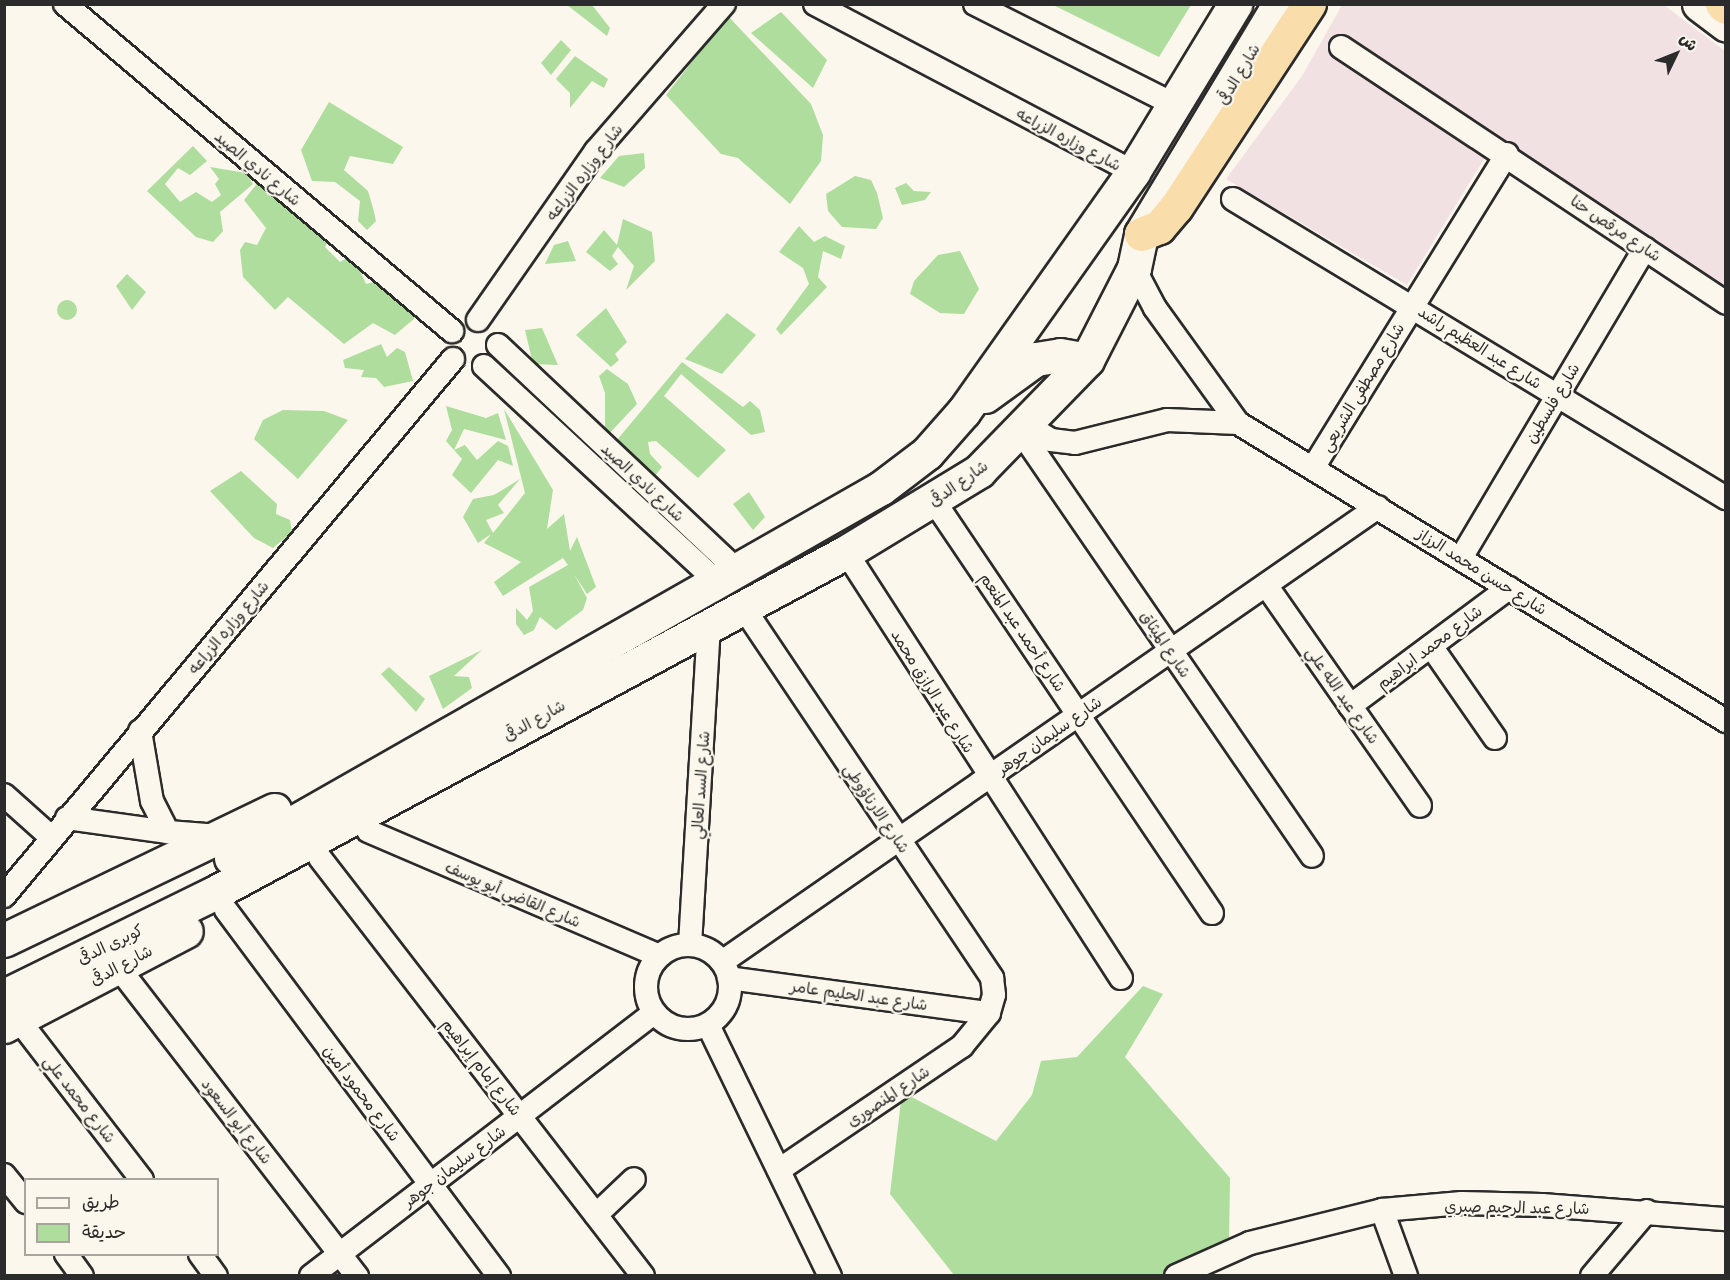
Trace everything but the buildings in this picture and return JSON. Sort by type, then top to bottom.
[{"type":"highway","points":[[1141,234],[1159,227],[1220,145],[1309,4]]},
{"type":"main road","name":"شارع الدقى","points":[[9,1014],[118,967],[216,892],[409,754],[881,489],[927,453],[964,411],[1133,172],[1177,106],[1235,4]]},
{"type":"main road","name":"شارع الدقى","points":[[216,892],[846,552],[934,501],[979,471],[1024,428],[1087,360],[1134,268],[1141,234],[1279,4]]},
{"type":"main road","points":[[1699,4],[1725,24]]},
{"type":"main road","points":[[964,411],[1036,359],[1087,360]]},
{"type":"main road","name":"شارع الدقى","points":[[4,940],[223,836],[293,800],[409,754]]},
{"type":"main road","name":"شارع الدقى","points":[[216,892],[320,858],[411,804],[447,768]]},
{"type":"main road","name":"كوبرى الدقى","points":[[4,973],[216,892]]},
{"type":"main road","name":"كوبرى الدقى","points":[[9,1014],[216,892]]},
{"type":"street","name":"شارع نادي الصيد","points":[[65,4],[452,332]]},
{"type":"street","name":"شارع وزاره الزراعه","points":[[478,320],[596,151],[724,4]]},
{"type":"street","name":"شارع وزاره الزراعه","points":[[815,4],[1133,172]]},
{"type":"street","points":[[975,4],[1177,106]]},
{"type":"street","name":"شارع مرقص حنا","points":[[1341,46],[1507,154],[1725,303]]},
{"type":"street","name":"شارع مصطفى الشريعى","points":[[1313,468],[1507,154]]},
{"type":"street","name":"شارع عبد العظيم راشد","points":[[1233,199],[1412,305],[1725,498]]},
{"type":"street","name":"شارع فلسطين","points":[[1461,558],[1556,394],[1646,248]]},
{"type":"street","name":"شارع حسن محمد الرزاز","points":[[1134,268],[1155,308],[1238,423],[1725,721]]},
{"type":"street","points":[[478,320],[490,326],[498,345],[484,366],[471,369],[453,359],[452,332],[463,321],[478,320]]},
{"type":"street","name":"شارع نادي الصيد","points":[[498,345],[606,462],[726,574]]},
{"type":"street","name":"شارع وزاره الزراعه","points":[[4,896],[453,359]]},
{"type":"street","name":"شارع نادي الصيد","points":[[484,366],[606,462]]},
{"type":"street","name":"شارع حسن محمد الرزاز","points":[[1024,428],[1051,440],[1075,443],[1167,420],[1238,423]]},
{"type":"street","name":"شارع الميثاق","points":[[1024,428],[1171,651],[1312,856]]},
{"type":"street","name":"شارع أحمد عبد المنعم","points":[[934,501],[1212,913]]},
{"type":"street","name":"شارع سليمان جوهر","points":[[725,970],[899,839],[1378,507]]},
{"type":"street","name":"شارع عبد الرازق محمد","points":[[846,552],[987,777],[1121,978]]},
{"type":"street","name":"شارع عبد الله علي","points":[[1266,585],[1420,806]]},
{"type":"street","name":"شارع محمد ابراهيم","points":[[1350,706],[1509,588]]},
{"type":"street","name":"شارع الارناؤوطي","points":[[743,607],[992,978],[989,1013]]},
{"type":"street","name":"شارع السد العالي","points":[[690,945],[709,626]]},
{"type":"street","points":[[1431,646],[1495,738]]},
{"type":"street","points":[[140,731],[152,801],[168,832]]},
{"type":"street","points":[[4,795],[51,837]]},
{"type":"street","points":[[67,818],[168,832],[223,836]]},
{"type":"street","name":"شارع القاضي أبو يوسف","points":[[368,831],[659,956]]},
{"type":"street","name":"شارع إمام إبراهيم","points":[[320,858],[643,1275]]},
{"type":"street","name":"شارع محمود أمين","points":[[216,892],[499,1275]]},
{"type":"street","points":[[690,945],[725,970],[726,1005],[708,1025],[679,1029],[654,1013],[646,984],[659,956],[690,945]]},
{"type":"street","name":"شارع أبو السعود","points":[[118,967],[357,1275]]},
{"type":"street","name":"شارع عبد الحليم عامر","points":[[725,970],[989,1013]]},
{"type":"street","name":"شارع سليمان جوهر","points":[[311,1275],[654,1013]]},
{"type":"street","name":"شارع المنصورى","points":[[779,1170],[962,1046],[989,1013]]},
{"type":"street","name":"شارع محمد علي","points":[[9,1014],[141,1178]]},
{"type":"street","points":[[708,1025],[830,1275]]},
{"type":"street","points":[[4,1175],[24,1200]]},
{"type":"street","points":[[596,1215],[634,1179]]},
{"type":"street","name":"شارع عبد الرحيم صبري","points":[[1176,1275],[1250,1243],[1382,1210],[1461,1203],[1647,1211],[1725,1219]]},
{"type":"street","points":[[1382,1210],[1406,1275]]},
{"type":"street","points":[[1602,1273],[1647,1211]]},
{"type":"street","points":[[68,1256],[82,1275]]},
{"type":"street","points":[[202,1256],[216,1275]]},
{"type":"shaded area","points":[[1342,5],[1664,5],[1725,51],[1725,290],[1498,136],[1407,285],[1226,179],[1302,76]]},
{"type":"green space","points":[[567,5],[592,5],[610,28],[607,36]]},
{"type":"green space","points":[[1053,5],[1191,5],[1159,57]]},
{"type":"green space","points":[[781,12],[827,60],[813,88],[751,33]]},
{"type":"green space","points":[[728,16],[811,104],[823,135],[821,161],[790,204],[738,158],[721,154],[666,95]]},
{"type":"green space","points":[[561,40],[571,50],[551,75],[541,63]]},
{"type":"green space","points":[[575,56],[608,79],[604,88],[592,81],[570,108],[570,93],[556,79]]},
{"type":"green space","points":[[329,102],[403,147],[393,164],[350,156],[344,170],[368,191],[376,221],[367,230],[358,221],[360,201],[335,182],[312,181],[301,150]]},
{"type":"green space","points":[[193,146],[207,161],[190,175],[178,168],[165,184],[180,202],[196,192],[212,202],[221,195],[215,184],[219,179],[210,167],[246,173],[253,184],[220,212],[223,231],[213,242],[196,237],[147,191]]},
{"type":"green space","points":[[644,153],[645,168],[624,187],[600,178],[619,156]]},
{"type":"green space","points":[[248,171],[330,237],[325,247],[340,262],[352,255],[365,266],[360,271],[366,284],[381,280],[415,318],[395,335],[373,323],[344,344],[288,297],[275,310],[243,277],[240,250],[245,242],[257,245],[266,228],[244,200],[256,185]]},
{"type":"green space","points":[[855,176],[871,180],[877,193],[883,218],[876,229],[842,227],[828,211],[826,194]]},
{"type":"green space","points":[[906,183],[914,191],[931,192],[925,200],[902,205],[895,188]]},
{"type":"green space","points":[[623,219],[652,232],[655,261],[626,290],[634,266],[618,247],[612,256],[618,264],[610,271],[586,252],[604,230],[617,245]]},
{"type":"green space","points":[[799,226],[814,242],[825,236],[845,246],[841,259],[823,251],[818,277],[827,287],[781,335],[776,329],[809,284],[803,268],[779,252]]},
{"type":"green space","points":[[568,241],[576,261],[545,264],[554,245]]},
{"type":"green space","points":[[960,251],[979,289],[964,314],[940,313],[910,294],[914,281],[938,255]]},
{"type":"green space","points":[[127,274],[146,292],[132,310],[116,286]]},
{"type":"green space","points":[[67,300],[74,303],[77,310],[74,317],[67,320],[60,317],[57,310],[60,303]]},
{"type":"green space","points":[[606,308],[627,342],[615,354],[619,360],[611,367],[576,335]]},
{"type":"green space","points":[[727,313],[756,335],[722,374],[685,359]]},
{"type":"green space","points":[[542,328],[558,365],[533,364],[525,330]]},
{"type":"green space","points":[[381,344],[387,357],[397,348],[405,352],[413,381],[384,387],[376,378],[361,377],[364,370],[345,368],[343,360]]},
{"type":"green space","points":[[682,362],[743,407],[750,401],[760,410],[765,432],[751,435],[681,374],[664,396],[726,450],[698,478],[656,441],[648,442],[650,454],[662,467],[654,477],[646,475],[636,456],[612,446]]},
{"type":"green space","points":[[607,369],[628,384],[637,404],[605,438],[605,393],[599,376]]},
{"type":"green space","points":[[446,406],[486,418],[498,413],[506,440],[464,429],[454,450],[446,441],[452,430]]},
{"type":"green space","points":[[504,409],[553,490],[547,529],[564,514],[570,551],[577,537],[596,587],[587,594],[574,574],[587,598],[583,610],[556,630],[540,617],[534,630],[524,635],[516,624],[516,608],[527,620],[533,611],[529,587],[568,565],[563,558],[503,596],[494,582],[521,562],[484,543],[491,534],[478,543],[463,517],[473,499],[494,495],[520,479],[498,505],[504,513],[486,520],[493,533],[525,493]]},
{"type":"green space","points":[[283,410],[324,411],[348,420],[298,479],[254,439],[263,420]]},
{"type":"green space","points":[[498,441],[508,446],[513,466],[498,460],[471,493],[452,475],[462,459],[454,450],[465,445],[477,460]]},
{"type":"green space","points":[[241,471],[277,504],[276,514],[290,520],[292,532],[273,548],[254,538],[210,491]]},
{"type":"green space","points":[[749,492],[765,517],[753,530],[733,504]]},
{"type":"green space","points":[[482,650],[454,676],[469,677],[472,688],[443,709],[429,676]]},
{"type":"green space","points":[[389,667],[425,699],[416,712],[381,674]]},
{"type":"green space","points":[[1143,986],[1163,994],[1125,1057],[1230,1178],[1229,1242],[1172,1275],[954,1275],[890,1194],[902,1092],[996,1141],[1032,1095],[1041,1061],[1077,1057]]}]
